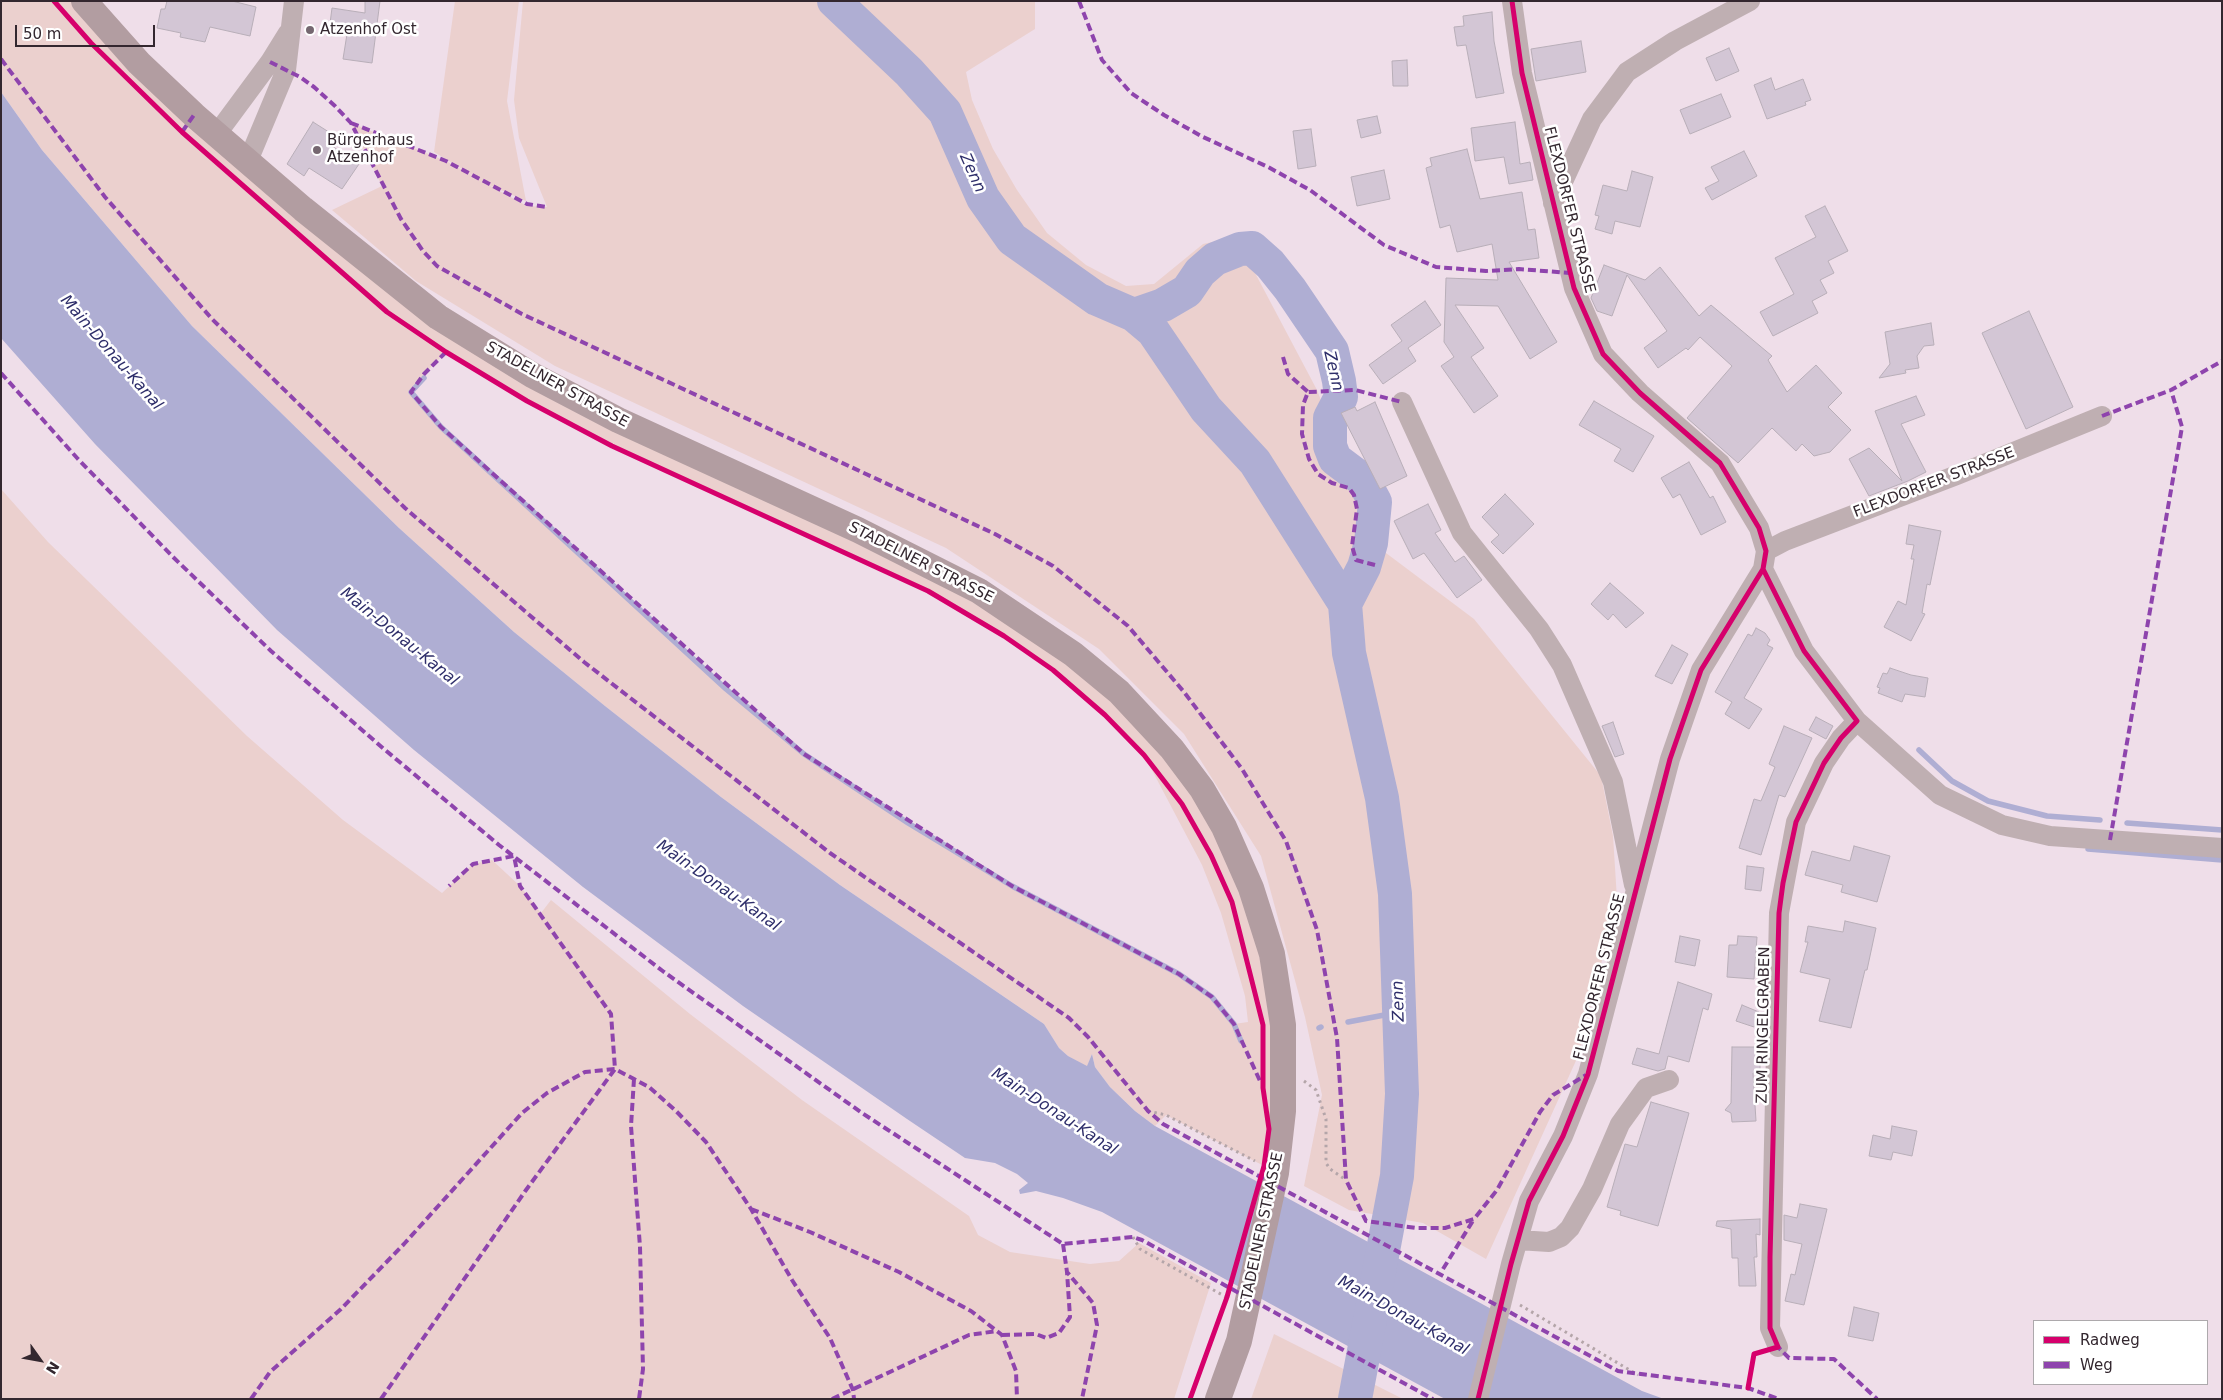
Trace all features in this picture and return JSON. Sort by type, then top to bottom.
[{"type":"main road","name":"STADELNER STRASSE","points":[[84,1],[139,63],[216,135],[303,209],[438,317],[532,375],[618,420],[858,530],[979,591],[1023,619],[1119,692],[1172,750],[1202,789],[1224,827],[1251,888],[1272,954],[1283,1025],[1285,1066],[1283,1111],[1276,1173],[1239,1341],[1218,1399]]},
{"type":"street","points":[[248,161],[286,70],[294,1]]},
{"type":"street","name":"FLEXDORFER STRASSE","points":[[1512,1],[1522,73],[1574,288],[1603,354],[1640,393],[1720,463],[1759,528],[1765,560],[1804,651],[1857,721],[1940,795],[2002,825],[2050,836],[2222,848]]},
{"type":"street","points":[[1553,203],[1592,119],[1627,72],[1675,41],[1750,1]]},
{"type":"street","points":[[216,135],[270,62],[289,32]]},
{"type":"street","name":"FLEXDORFER STRASSE","points":[[1402,402],[1462,533],[1539,629],[1562,665],[1613,782],[1635,890]]},
{"type":"street","name":"FLEXDORFER STRASSE","points":[[1478,1399],[1529,1201],[1563,1136],[1588,1074],[1670,759],[1700,670],[1765,560],[1785,541],[1957,475],[2102,416]]},
{"type":"street","name":"ZUM RINGELGRABEN","points":[[1778,1347],[1770,1328],[1779,913],[1796,822],[1824,763],[1841,738],[1857,721]]},
{"type":"street","points":[[1518,1240],[1549,1242],[1561,1237],[1570,1228],[1592,1189],[1620,1124],[1646,1088],[1669,1080]]},
{"type":"path","points":[[1316,1090],[1326,1119],[1326,1164],[1346,1180]]},
{"type":"path","points":[[1148,1111],[1166,1115],[1256,1162]]},
{"type":"path","points":[[1133,1238],[1140,1249],[1227,1297]]},
{"type":"path","points":[[1504,1295],[1638,1375]]},
{"type":"shaded area","points":[[1,1],[84,1],[438,317],[1073,654],[1224,827],[1283,1025],[1264,1166],[1166,1115],[1155,1126],[1135,1111],[1110,1087],[1095,1067],[1092,1054],[1087,1067],[1068,1056],[1059,1048],[1044,1024],[840,885],[721,797],[514,632],[399,528],[192,326],[42,150],[1,92]],"holes":[[[446,352],[527,401],[612,446],[928,591],[1004,636],[1053,670],[1105,715],[1144,755],[1202,865],[1221,913],[1245,996],[1248,1022],[1234,1024],[1212,997],[1179,974],[1012,886],[908,823],[804,754],[726,689],[441,427],[411,392],[424,374]]]},
{"type":"shaded area","points":[[455,1],[519,1],[507,101],[526,201],[487,184],[527,206],[547,207],[519,138],[514,100],[523,1],[1035,1],[1035,29],[966,72],[972,100],[993,149],[1017,190],[1047,233],[1086,265],[1126,286],[1154,284],[1203,244],[1236,237],[1317,390],[1378,547],[1474,619],[1601,776],[1613,836],[1617,899],[1579,1054],[1486,1259],[1423,1223],[1349,1210],[1304,1186],[1322,1095],[1305,1017],[1261,856],[1184,734],[1099,649],[946,548],[555,366],[416,281],[332,210],[382,186],[351,123],[446,161],[479,179],[434,152]]},
{"type":"shaded area","points":[[1,489],[48,542],[247,736],[343,820],[442,893],[473,864],[492,860],[520,886],[541,913],[551,900],[690,1014],[802,1100],[969,1216],[978,1235],[1010,1252],[1090,1264],[1119,1261],[1139,1243],[1211,1283],[1174,1399],[1,1399]]},
{"type":"shaded area","points":[[1274,1334],[1403,1399],[1251,1399]]},
{"type":"water","name":"Main-Donau-Kanal","points":[[1,92],[42,150],[192,326],[399,528],[514,632],[605,706],[721,797],[840,885],[1044,1024],[1059,1048],[1068,1056],[1087,1066],[1092,1054],[1095,1067],[1110,1087],[1135,1111],[1155,1126],[1642,1391],[1664,1399],[1445,1399],[1102,1212],[1063,1198],[1036,1191],[1020,1194],[1019,1190],[1028,1183],[1017,1174],[995,1163],[965,1158],[743,1006],[583,887],[414,750],[277,630],[95,444],[1,338]]},
{"type":"building","points":[[167,1],[232,1],[256,7],[250,36],[210,27],[205,42],[180,37],[181,33],[157,28],[161,9],[165,9]]},
{"type":"building","points":[[365,1],[380,1],[372,63],[343,59],[347,34],[329,31],[332,8],[365,13]]},
{"type":"building","points":[[1492,12],[1494,41],[1504,93],[1476,98],[1466,45],[1457,46],[1454,27],[1464,26],[1463,16]]},
{"type":"building","points":[[1581,41],[1586,72],[1536,81],[1531,49]]},
{"type":"building","points":[[1729,48],[1739,71],[1716,81],[1706,58]]},
{"type":"building","points":[[1407,60],[1408,86],[1393,86],[1392,61]]},
{"type":"building","points":[[1771,78],[1775,90],[1803,79],[1811,100],[1805,102],[1806,105],[1767,119],[1754,85]]},
{"type":"building","points":[[1721,94],[1731,117],[1690,134],[1680,110]]},
{"type":"building","points":[[1377,116],[1381,133],[1361,138],[1357,120]]},
{"type":"building","name":"Bürgerhaus Atzenhof","points":[[313,122],[332,134],[326,142],[359,164],[342,189],[309,168],[304,176],[287,164]]},
{"type":"building","points":[[1515,122],[1520,164],[1530,162],[1533,180],[1509,184],[1504,157],[1475,161],[1471,128]]},
{"type":"building","points":[[1311,129],[1316,166],[1298,169],[1293,131]]},
{"type":"building","points":[[1467,149],[1480,199],[1522,192],[1528,230],[1535,229],[1539,258],[1509,262],[1557,342],[1530,359],[1498,306],[1455,305],[1484,348],[1471,357],[1498,396],[1474,413],[1441,366],[1454,357],[1444,342],[1446,278],[1498,280],[1492,244],[1457,252],[1450,225],[1440,228],[1426,168],[1432,166],[1430,158]]},
{"type":"building","points":[[1744,151],[1757,176],[1712,200],[1705,188],[1719,181],[1711,167]]},
{"type":"building","points":[[1384,170],[1390,199],[1357,206],[1351,177]]},
{"type":"building","points":[[1632,171],[1653,177],[1640,227],[1615,221],[1612,234],[1595,229],[1599,216],[1595,215],[1603,185],[1627,191]]},
{"type":"building","points":[[1825,206],[1848,251],[1828,261],[1834,273],[1820,280],[1827,293],[1812,301],[1818,313],[1773,336],[1760,312],[1794,294],[1775,258],[1816,237],[1805,216]]},
{"type":"building","points":[[1604,265],[1645,280],[1660,267],[1699,316],[1711,305],[1772,356],[1768,360],[1787,392],[1816,365],[1842,393],[1828,407],[1851,430],[1830,452],[1814,456],[1802,444],[1796,451],[1772,428],[1738,463],[1687,418],[1732,366],[1700,337],[1688,350],[1686,348],[1658,368],[1644,348],[1667,331],[1627,275],[1612,316],[1597,311],[1591,298]]},
{"type":"building","points":[[1425,301],[1441,325],[1408,348],[1416,361],[1383,384],[1369,365],[1402,341],[1391,325]]},
{"type":"building","points":[[2029,311],[2073,407],[2026,429],[1982,333]]},
{"type":"building","points":[[1931,323],[1934,345],[1924,346],[1917,356],[1919,368],[1905,370],[1906,373],[1879,378],[1890,364],[1885,332]]},
{"type":"building","points":[[1916,396],[1925,415],[1901,424],[1926,472],[1869,496],[1849,459],[1869,448],[1902,481],[1875,411]]},
{"type":"building","points":[[1594,401],[1654,436],[1633,472],[1614,461],[1621,449],[1579,425]]},
{"type":"building","points":[[1375,402],[1407,476],[1380,489],[1341,413],[1355,407],[1357,411]]},
{"type":"building","points":[[1689,462],[1710,498],[1713,496],[1726,522],[1701,535],[1680,494],[1673,498],[1661,478]]},
{"type":"building","points":[[1505,494],[1534,524],[1503,554],[1491,542],[1499,535],[1482,517]]},
{"type":"building","points":[[1428,504],[1441,530],[1435,533],[1455,562],[1464,556],[1482,580],[1457,598],[1424,553],[1413,559],[1394,521]]},
{"type":"building","points":[[1909,525],[1941,531],[1930,585],[1927,584],[1922,613],[1925,614],[1911,641],[1884,627],[1898,601],[1906,605],[1914,559],[1911,559],[1914,545],[1906,544]]},
{"type":"building","points":[[1610,583],[1644,613],[1626,628],[1613,614],[1608,620],[1591,604]]},
{"type":"building","points":[[1756,628],[1765,633],[1770,640],[1767,645],[1773,648],[1744,698],[1762,709],[1749,729],[1725,714],[1732,702],[1715,692],[1748,634],[1752,636]]},
{"type":"building","points":[[1672,645],[1688,654],[1672,684],[1655,676]]},
{"type":"building","points":[[1890,668],[1928,678],[1925,697],[1905,694],[1902,702],[1878,693],[1880,688],[1877,687],[1883,673],[1887,674]]},
{"type":"building","points":[[1816,717],[1833,726],[1826,739],[1809,730]]},
{"type":"building","points":[[1613,722],[1624,754],[1615,757],[1602,726]]},
{"type":"building","points":[[1784,726],[1812,738],[1785,797],[1779,795],[1761,855],[1739,848],[1754,799],[1761,801],[1775,767],[1769,764]]},
{"type":"building","points":[[1854,846],[1890,856],[1877,902],[1841,892],[1843,885],[1805,875],[1812,851],[1850,861]]},
{"type":"building","points":[[1747,866],[1764,868],[1761,891],[1745,889]]},
{"type":"building","points":[[1845,921],[1876,928],[1851,1028],[1819,1021],[1830,979],[1800,972],[1808,942],[1805,942],[1808,926],[1843,932]]},
{"type":"building","points":[[1680,936],[1700,940],[1695,966],[1675,962]]},
{"type":"building","points":[[1738,936],[1757,937],[1754,979],[1727,977],[1729,945],[1737,945]]},
{"type":"building","points":[[1678,982],[1712,994],[1708,1010],[1703,1008],[1689,1062],[1668,1056],[1665,1069],[1658,1071],[1632,1064],[1637,1048],[1659,1054]]},
{"type":"building","points":[[1742,1005],[1759,1012],[1754,1027],[1736,1021]]},
{"type":"building","points":[[1732,1047],[1760,1047],[1760,1073],[1753,1073],[1756,1121],[1732,1122],[1731,1113],[1725,1110],[1731,1103]]},
{"type":"building","points":[[1651,1102],[1689,1113],[1658,1226],[1620,1215],[1621,1211],[1607,1207],[1625,1144],[1637,1147]]},
{"type":"building","points":[[1892,1126],[1917,1131],[1912,1156],[1893,1152],[1891,1160],[1869,1156],[1873,1135],[1890,1139]]},
{"type":"building","points":[[1800,1204],[1827,1209],[1804,1305],[1785,1301],[1791,1274],[1795,1275],[1802,1244],[1784,1240],[1784,1215],[1797,1218]]},
{"type":"building","points":[[1760,1219],[1760,1235],[1756,1234],[1757,1257],[1754,1257],[1756,1286],[1739,1286],[1738,1258],[1732,1258],[1731,1229],[1716,1226],[1717,1221]]},
{"type":"building","points":[[1854,1307],[1879,1313],[1873,1341],[1848,1336]]},
{"type":"waterway","name":"Zenn","points":[[834,1],[909,72],[945,112],[983,198],[1012,239],[1097,299],[1134,315],[1153,331],[1206,409],[1255,462],[1345,604],[1349,653],[1382,798],[1395,894],[1402,1094],[1397,1176],[1355,1399]]},
{"type":"waterway","name":"Zenn","points":[[1134,315],[1163,305],[1187,291],[1200,272],[1215,259],[1240,249],[1252,248],[1270,264],[1290,289],[1332,351],[1341,397],[1330,418],[1330,446],[1335,459],[1363,480],[1375,502],[1371,543],[1364,567],[1345,604]]},
{"type":"waterway","points":[[424,378],[411,392],[441,427],[726,689],[804,754],[908,823],[1012,886],[1179,974],[1212,997],[1234,1024],[1241,1041]]},
{"type":"waterway","points":[[1919,750],[1952,781],[1988,801],[2047,816],[2100,820]]},
{"type":"waterway","points":[[2127,823],[2222,830]]},
{"type":"waterway","points":[[2088,849],[2222,860]]},
{"type":"waterway","points":[[1348,1022],[1400,1012]]},
{"type":"marked path","points":[[1079,1],[1102,60],[1131,93],[1201,136],[1268,167],[1310,190],[1384,245],[1436,267],[1486,271],[1519,269],[1570,273]]},
{"type":"marked path","points":[[1,59],[105,197],[212,319],[405,508],[584,662],[830,853],[1069,1018],[1088,1037],[1148,1111],[1163,1124],[1618,1371],[1748,1388],[1779,1399]]},
{"type":"marked path","points":[[270,62],[300,77],[314,87],[351,123],[401,219],[423,251],[437,266],[522,314],[995,534],[1053,566],[1128,626],[1184,692],[1242,769],[1286,841],[1317,930],[1337,1038],[1346,1180],[1366,1221],[1416,1228],[1445,1228],[1474,1219],[1497,1190],[1540,1112],[1553,1095],[1586,1075]]},
{"type":"marked path","points":[[182,132],[194,115]]},
{"type":"marked path","points":[[351,123],[446,161],[527,204],[547,207]]},
{"type":"marked path","points":[[446,352],[424,374],[411,392],[441,427],[804,754],[1012,886],[1179,974],[1212,997],[1234,1024],[1260,1081]]},
{"type":"marked path","points":[[1283,357],[1288,374],[1308,392]]},
{"type":"marked path","points":[[2102,416],[2171,390],[2222,361]]},
{"type":"marked path","points":[[1,373],[78,459],[173,557],[271,651],[499,845],[664,972],[862,1113],[1063,1244],[1133,1237],[1142,1240],[1433,1399]]},
{"type":"marked path","points":[[1375,565],[1356,560],[1352,546],[1357,509],[1354,495],[1349,488],[1332,483],[1318,474],[1309,459],[1302,434],[1303,405],[1308,392],[1355,390],[1402,402]]},
{"type":"marked path","points":[[2110,840],[2182,427],[2171,390]]},
{"type":"marked path","points":[[381,1399],[526,1190],[615,1069],[611,1014],[520,886],[514,856],[473,864],[449,886]]},
{"type":"marked path","points":[[251,1399],[270,1372],[341,1309],[404,1244],[522,1113],[547,1093],[585,1072],[615,1069],[649,1087],[706,1142],[751,1209],[792,1280],[830,1338],[853,1390],[854,1399]]},
{"type":"marked path","points":[[634,1079],[631,1126],[640,1247],[643,1369],[639,1399]]},
{"type":"marked path","points":[[751,1209],[810,1232],[899,1272],[971,1311],[1002,1335],[1016,1371],[1017,1399]]},
{"type":"marked path","points":[[1443,1269],[1474,1219]]},
{"type":"marked path","points":[[1063,1244],[1067,1272],[1093,1303],[1097,1325],[1082,1399]]},
{"type":"marked path","points":[[1002,1335],[1036,1334],[1046,1338],[1059,1333],[1070,1317],[1067,1272]]},
{"type":"marked path","points":[[832,1399],[969,1335],[997,1331]]},
{"type":"marked path","points":[[1774,1348],[1778,1347],[1789,1358],[1834,1359],[1877,1399]]},
{"type":"cycle path","points":[[54,1],[91,43],[182,132],[387,312],[446,352],[527,401],[612,446],[928,591],[1004,636],[1053,670],[1105,715],[1144,755],[1182,804],[1211,855],[1232,902],[1263,1025],[1263,1088],[1269,1129],[1264,1166],[1227,1297],[1190,1399]]},
{"type":"cycle path","points":[[1478,1399],[1511,1264],[1529,1201],[1563,1136],[1588,1074],[1670,759],[1701,670],[1763,569],[1766,551],[1759,528],[1720,463],[1640,393],[1603,354],[1574,288],[1522,73],[1512,1]]},
{"type":"cycle path","points":[[1748,1388],[1754,1354],[1778,1347],[1770,1328],[1770,1257],[1779,913],[1783,883],[1796,822],[1824,763],[1841,738],[1857,721],[1804,651],[1763,569]]},
{"type":"place","name":"Atzenhof Ost","points":[[310,30]]},
{"type":"place","name":"Bürgerhaus Atzenhof","points":[[317,150]]}]
